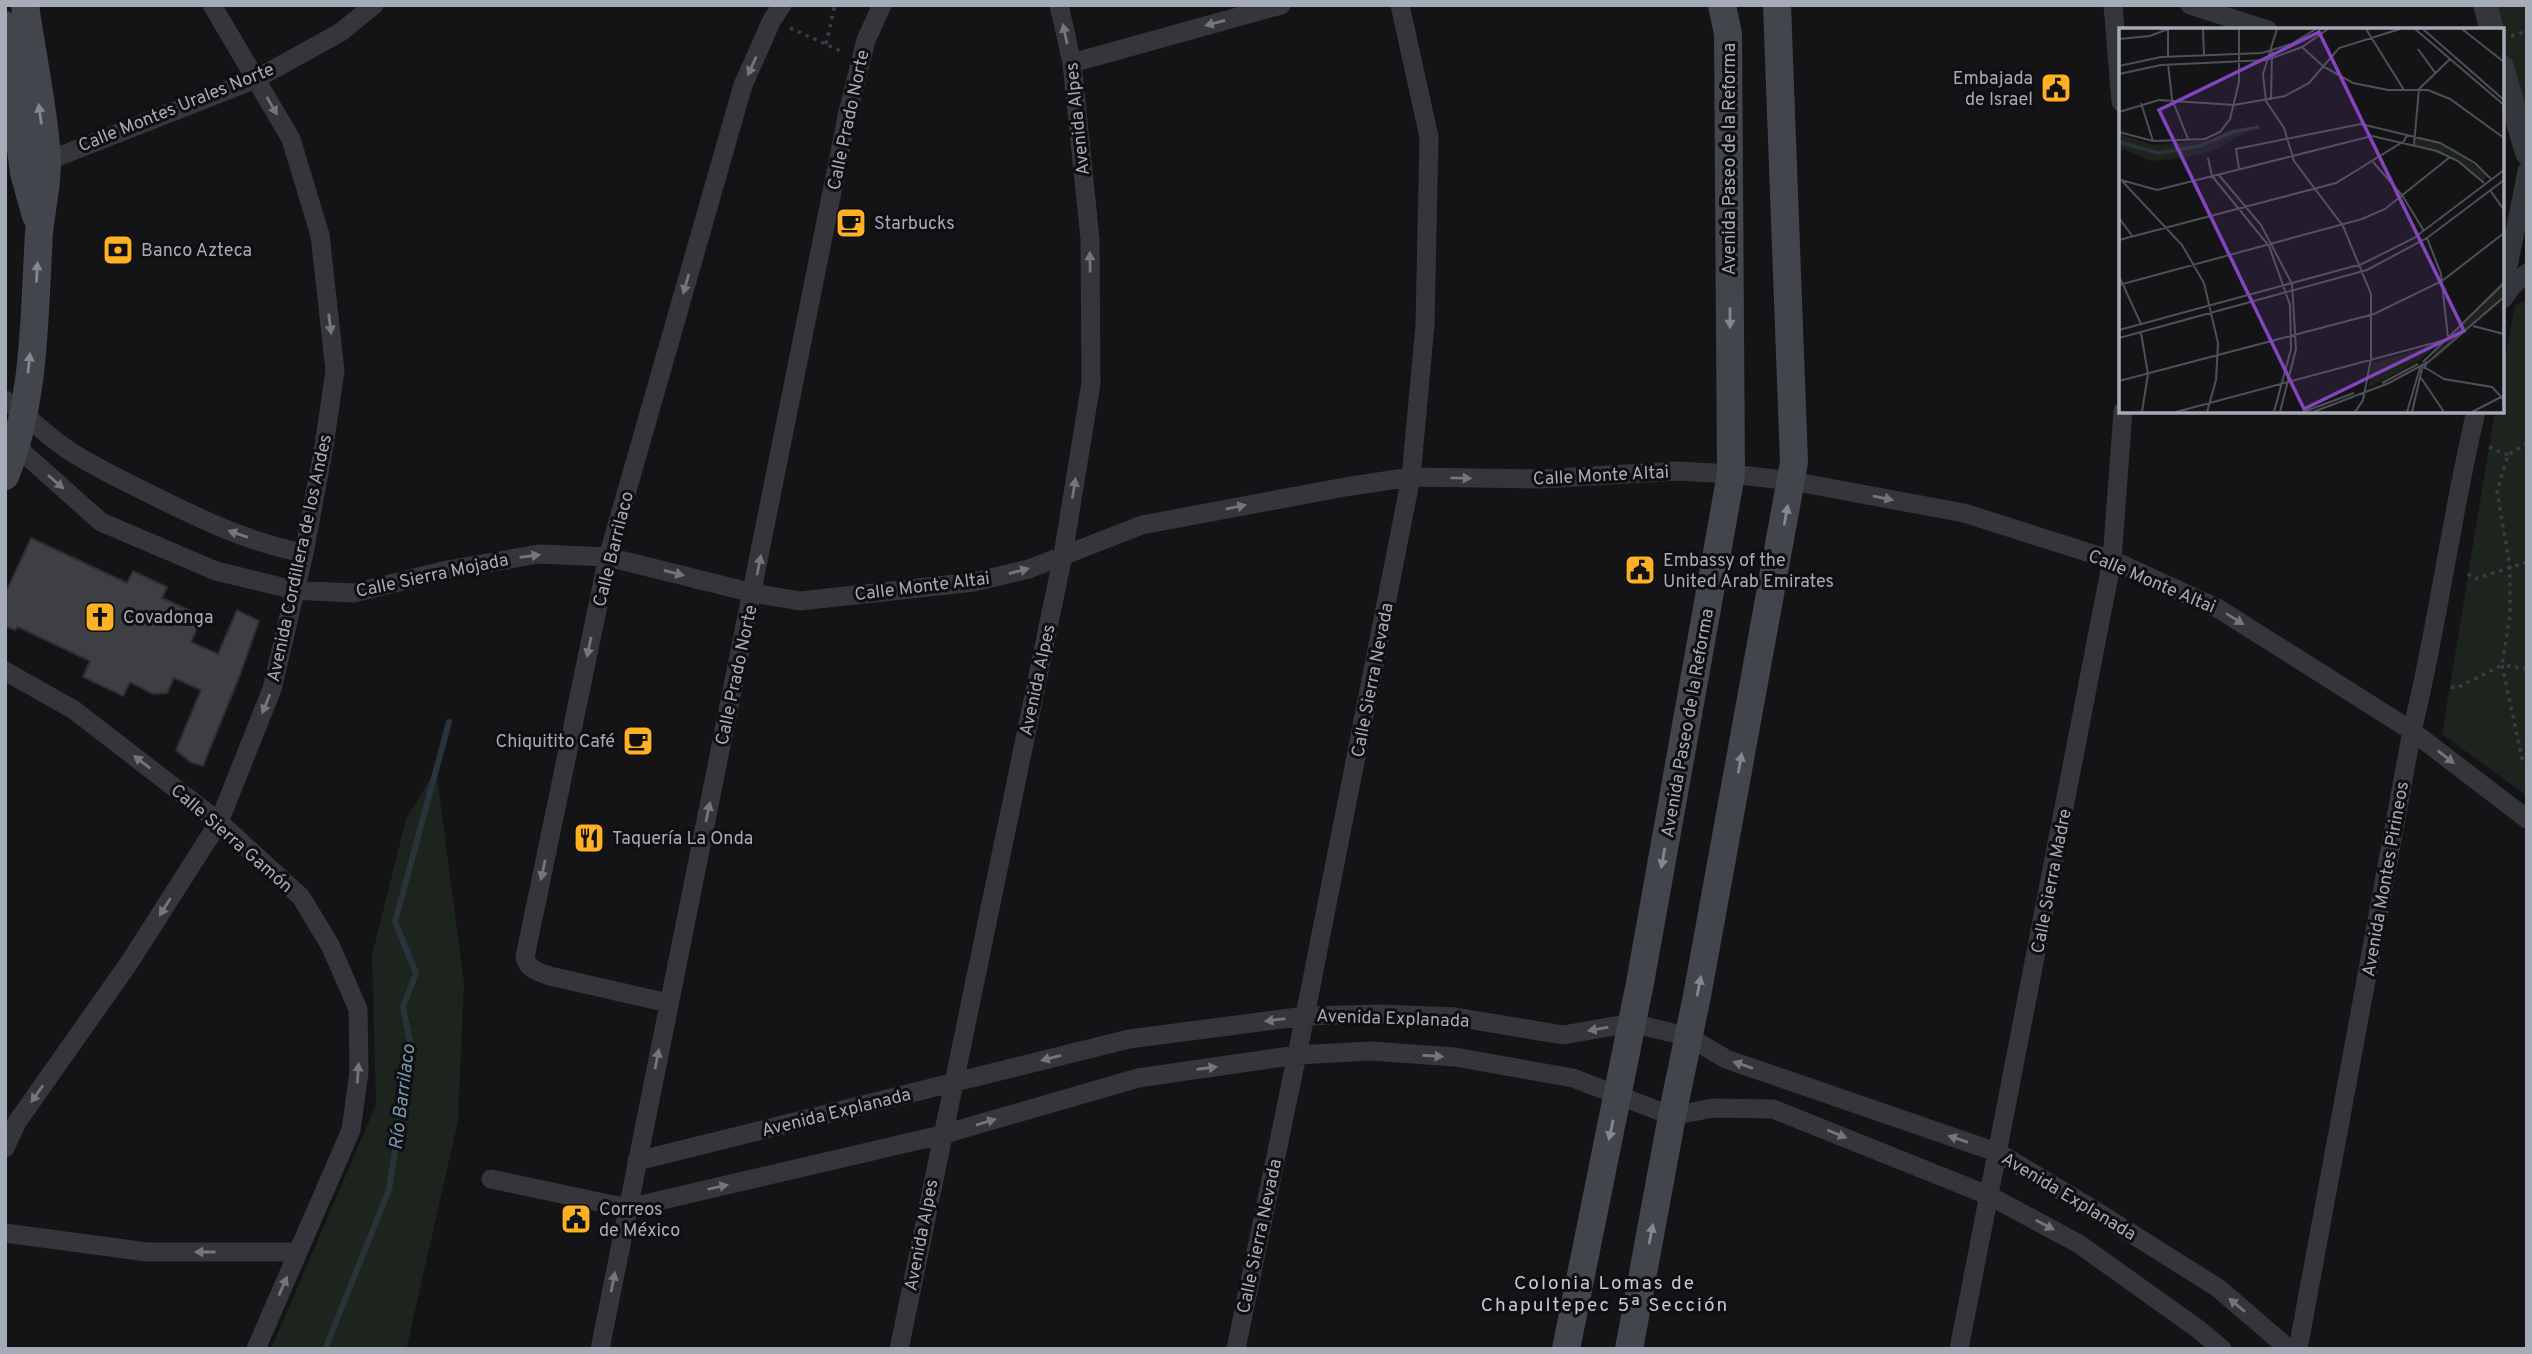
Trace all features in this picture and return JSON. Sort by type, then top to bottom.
[{"type":"main road","points":[[5,475],[15,406],[35,314],[47,161],[25,5]]},
{"type":"main road","name":"Avenida Paseo de la Reforma","points":[[1566,1349],[1619,1097],[1731,474],[1728,34],[1723,5]]},
{"type":"main road","points":[[1629,1349],[1794,463],[1777,5]]},
{"type":"main road","points":[[5,25],[24,173],[40,230]]},
{"type":"street","name":"Avenida Cordillera de los Andes","points":[[5,1148],[18,1122],[129,963],[219,822],[272,688],[304,553],[335,371],[320,235],[291,139],[212,5]]},
{"type":"street","name":"Calle Montes Urales Norte","points":[[47,161],[256,79],[341,32],[374,5]]},
{"type":"street","name":"Calle Prado Norte","points":[[600,1349],[848,112],[866,40],[882,5]]},
{"type":"street","name":"Avenida Alpes","points":[[899,1349],[1063,555],[1091,383],[1090,239],[1072,63],[1059,5]]},
{"type":"street","points":[[1072,63],[1281,5]]},
{"type":"street","name":"Calle Sierra Nevada","points":[[1236,1349],[1305,1016],[1411,477],[1425,325],[1429,137],[1400,5]]},
{"type":"street","points":[[2113,5],[2119,78]]},
{"type":"street","points":[[2190,5],[2262,28]]},
{"type":"street","points":[[2485,5],[2491,28]]},
{"type":"street","name":"Calle Barrilaco","points":[[668,1003],[550,976],[532,969],[525,957],[608,557],[743,85],[777,13]]},
{"type":"street","points":[[2504,77],[2517,140]]},
{"type":"street","points":[[2504,288],[2527,171]]},
{"type":"street","points":[[2504,296],[2527,273]]},
{"type":"street","points":[[15,406],[71,452],[212,525],[280,548],[304,553]]},
{"type":"street","name":"Calle Sierra Madre","points":[[1959,1349],[2112,560],[2123,413]]},
{"type":"street","name":"Avenida Montes Pirineos","points":[[2298,1349],[2412,731],[2431,653],[2448,545],[2476,413]]},
{"type":"street","name":"Calle Sierra Mojada","points":[[11,442],[101,522],[216,571],[294,590],[354,593],[447,570],[539,554],[608,557]]},
{"type":"street","name":"Calle Monte Altai","points":[[608,557],[753,593],[800,601],[974,582],[1029,569],[1142,525],[1345,486],[1411,477],[1541,480],[1678,471],[1792,481],[1964,513],[2112,560],[2219,609],[2412,731],[2527,819]]},
{"type":"street","name":"Calle Sierra Gamón","points":[[5,671],[74,710],[219,822],[301,897],[330,945],[358,1009],[359,1072],[351,1129],[256,1349]]},
{"type":"street","name":"Avenida Explanada","points":[[637,1161],[1129,1039],[1305,1016],[1382,1014],[1455,1017],[1563,1035],[1632,1023],[1689,1037],[1726,1059],[1999,1153],[2218,1288],[2289,1349]]},
{"type":"street","name":"Avenida Explanada","points":[[628,1208],[941,1136],[1138,1078],[1297,1055],[1371,1051],[1455,1057],[1573,1078],[1672,1116],[1713,1108],[1773,1108],[1990,1196],[2079,1244],[2222,1349]]},
{"type":"street","points":[[491,1179],[628,1208]]},
{"type":"street","points":[[5,1233],[147,1252],[298,1252]]},
{"type":"path","points":[[826,45],[835,5]]},
{"type":"path","points":[[777,13],[826,45],[861,60]]},
{"type":"path","points":[[2527,443],[2508,455],[2497,491],[2510,567],[2510,616],[2502,665],[2522,759],[2527,766]]},
{"type":"path","points":[[2489,447],[2508,455]]},
{"type":"path","points":[[2468,574],[2475,579],[2527,562]]},
{"type":"path","points":[[2451,687],[2457,688],[2502,665],[2527,669]]},
{"type":"shaded area","points":[[2490,5],[2527,5],[2527,122],[2504,51],[2504,28],[2501,28]]},
{"type":"shaded area","points":[[2527,300],[2527,796],[2442,734],[2495,413],[2504,413],[2504,363],[2515,305]]},
{"type":"shaded area","points":[[436,769],[464,983],[458,1121],[407,1346],[406,1349],[271,1349],[376,1105],[372,955],[406,819]]},
{"type":"building","name":"Covadonga","points":[[31,538],[127,583],[133,571],[167,587],[162,598],[191,611],[199,624],[191,642],[218,654],[237,610],[259,621],[203,766],[190,762],[176,750],[201,690],[174,678],[167,693],[153,694],[130,682],[123,696],[83,677],[90,661],[18,627],[15,630],[5,626],[5,594]]},
{"type":"waterway","name":"Río Barrilaco","points":[[325,1349],[389,1190],[411,1047],[403,1007],[416,973],[395,922],[449,722]]},
{"type":"place","name":"Embajada de Israel","points":[[2056,88]]},
{"type":"place","name":"Starbucks","points":[[851,223]]},
{"type":"place","name":"Banco Azteca","points":[[118,250]]},
{"type":"place","name":"Embassy of the United Arab Emirates","points":[[1640,570]]},
{"type":"place","name":"Covadonga","points":[[100,617]]},
{"type":"place","name":"Chiquitito Café","points":[[638,741]]},
{"type":"place","name":"Taquería La Onda","points":[[589,838]]},
{"type":"place","name":"Correos de México","points":[[576,1219]]},
{"type":"district","name":"Colonia Lomas de Chapultepec 5ª Sección","points":[[1605,1293]]}]
